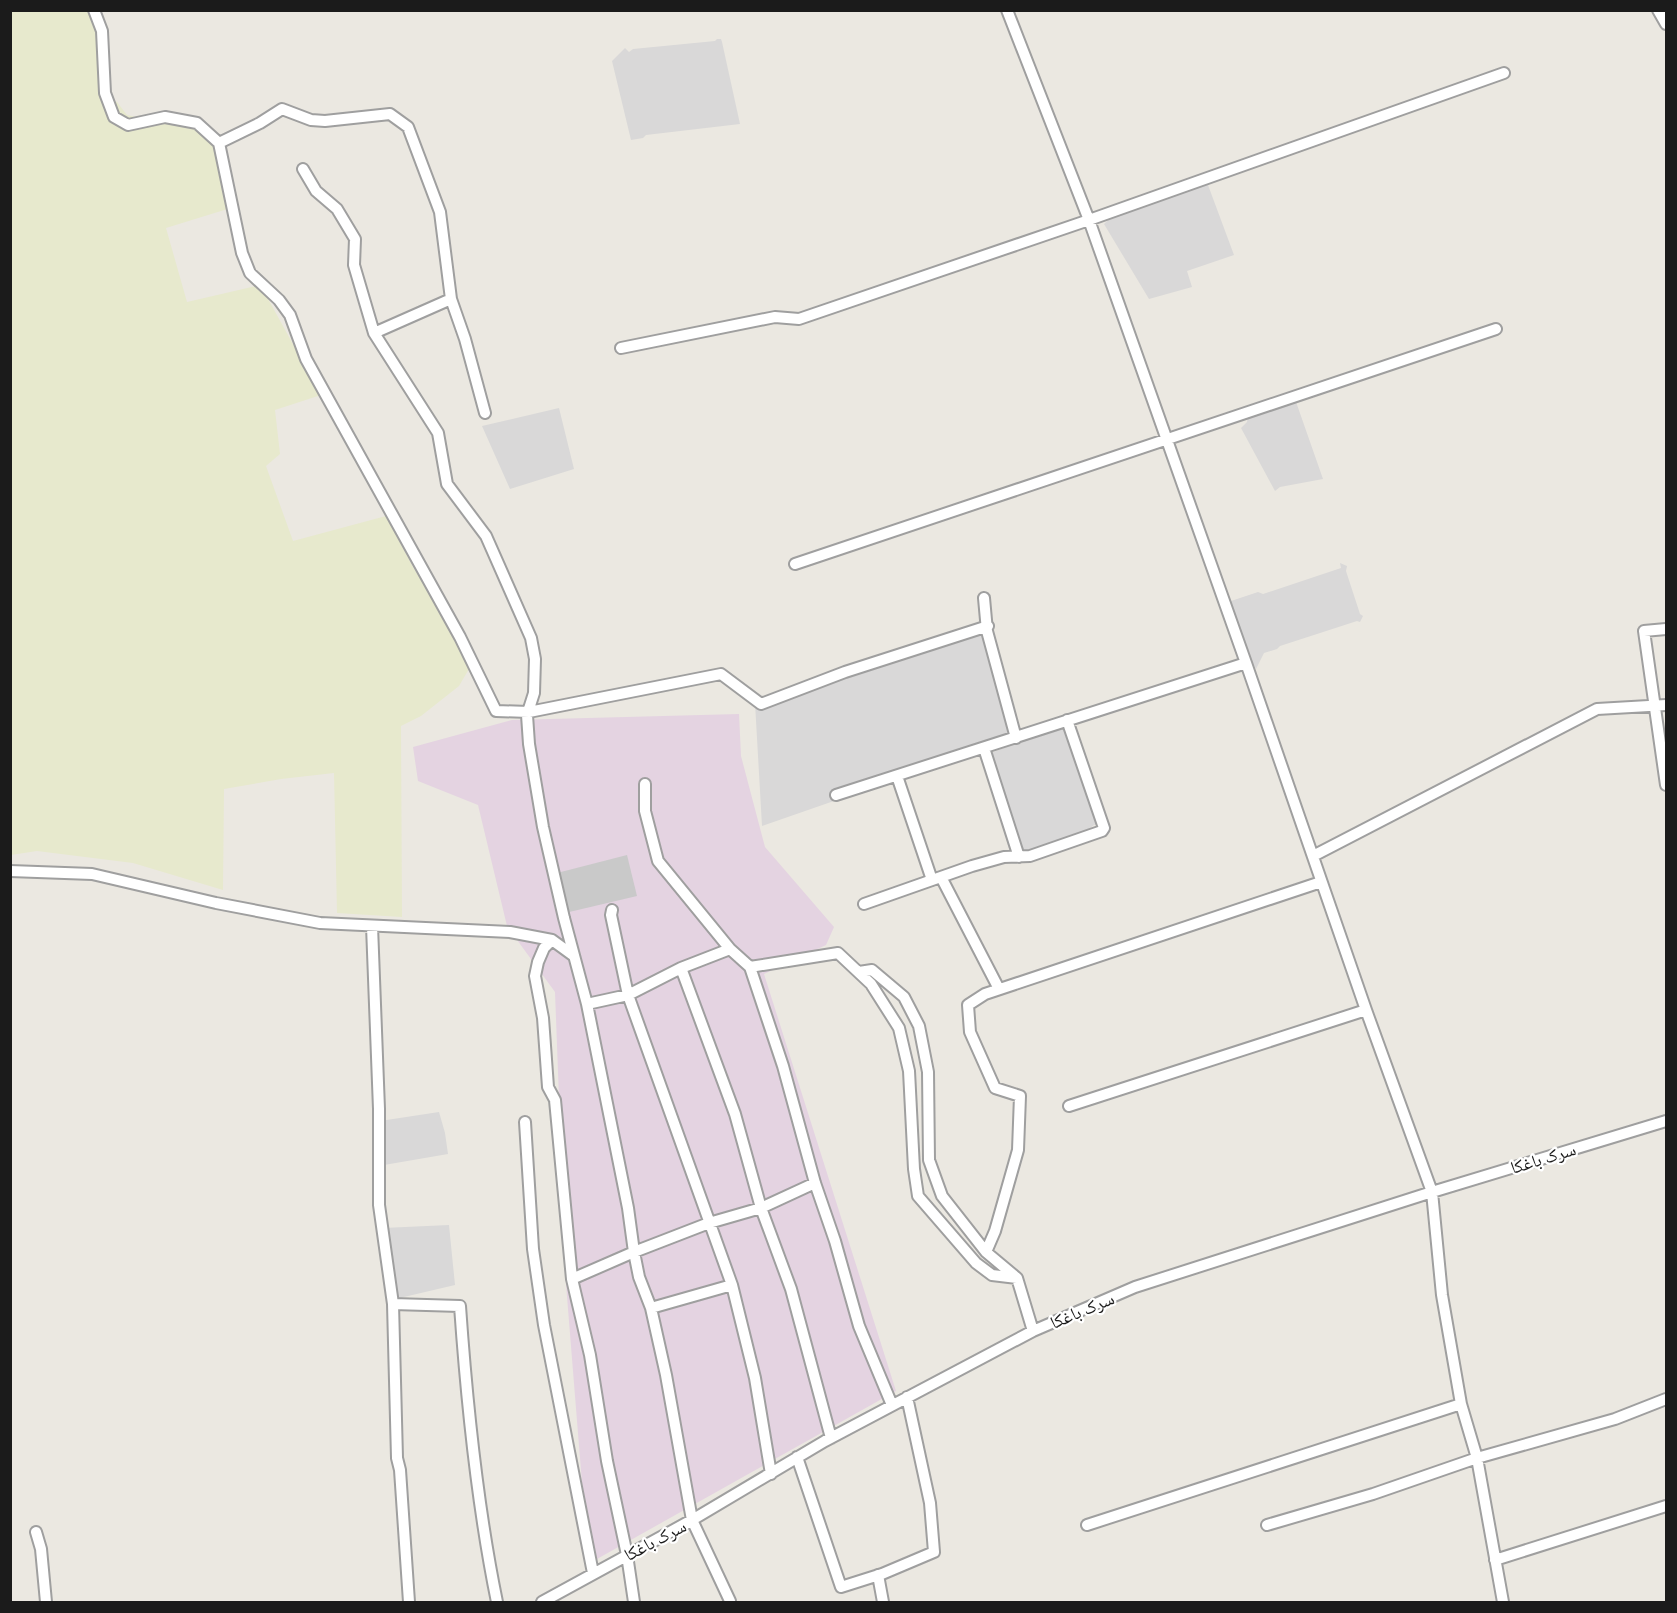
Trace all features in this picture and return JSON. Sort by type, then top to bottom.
[{"type":"street","points":[[94,10],[102,31],[105,93],[114,117],[128,125],[165,117],[197,123],[219,143],[242,254],[250,273],[279,300],[290,315],[306,359],[454,627],[496,711],[530,712],[721,674],[761,704],[845,672],[988,626]]},
{"type":"street","points":[[1007,10],[1089,220],[1432,1192],[1442,1294],[1461,1404],[1476,1458],[1503,1602]]},
{"type":"street","points":[[1658,10],[1666,24]]},
{"type":"street","points":[[621,348],[775,317],[799,319],[1089,220],[1504,73]]},
{"type":"street","points":[[219,143],[260,123],[282,109],[310,120],[325,122],[390,114],[408,127],[440,212],[451,299],[465,339],[485,413]]},
{"type":"street","points":[[303,169],[316,191],[337,209],[355,239],[354,265],[374,333],[438,433],[447,484],[486,536],[531,638],[535,659],[534,693],[530,712],[527,715],[529,744],[543,827],[587,1004],[628,1208],[639,1277],[651,1308],[666,1375],[692,1520],[730,1601]]},
{"type":"street","points":[[374,333],[451,299]]},
{"type":"street","points":[[795,564],[1496,329]]},
{"type":"street","points":[[984,598],[987,631],[1016,738]]},
{"type":"street","points":[[1666,629],[1644,631],[1661,706],[1666,782]]},
{"type":"street","points":[[836,795],[1246,663]]},
{"type":"street","points":[[1313,856],[1597,710],[1661,706]]},
{"type":"street","points":[[864,904],[1004,857],[1030,856],[1099,833],[1104,828],[1066,720]]},
{"type":"street","points":[[984,748],[1020,857]]},
{"type":"street","points":[[897,776],[937,878],[999,989]]},
{"type":"street","points":[[645,784],[645,811],[658,861],[730,949],[750,967],[783,1066],[815,1183],[836,1241],[859,1326],[892,1405]]},
{"type":"street","points":[[10,871],[92,874],[216,903],[320,923],[510,932],[552,940],[574,956]]},
{"type":"street","points":[[986,1252],[995,1231],[1018,1150],[1020,1096],[995,1088],[970,1032],[968,1005],[985,994],[999,989],[1321,882]]},
{"type":"street","points":[[612,910],[611,915],[628,995],[732,1285],[755,1378],[771,1473]]},
{"type":"street","points":[[372,926],[379,1109],[379,1205],[393,1304],[397,1458],[400,1470],[409,1602]]},
{"type":"street","points":[[552,940],[544,948],[535,976],[543,1018],[548,1087],[555,1100],[572,1279],[590,1355],[607,1461],[634,1602]]},
{"type":"street","points":[[587,1004],[628,995],[681,968],[730,949]]},
{"type":"street","points":[[750,967],[838,953],[871,984],[899,1028],[909,1071],[914,1169],[918,1196],[976,1263],[992,1275],[1017,1278]]},
{"type":"street","points":[[681,968],[735,1114],[761,1208],[791,1289],[831,1438]]},
{"type":"street","points":[[859,972],[872,970],[904,997],[919,1026],[928,1072],[929,1160],[942,1196],[986,1252],[1017,1278],[1033,1331]]},
{"type":"street","points":[[1069,1106],[1366,1010]]},
{"type":"street","name":"سرک باغکا","points":[[542,1602],[692,1520],[797,1457],[907,1397],[1033,1331],[1135,1287],[1432,1192],[1666,1121]]},
{"type":"street","points":[[525,1122],[533,1249],[544,1325],[593,1573]]},
{"type":"street","points":[[572,1279],[709,1223],[761,1208],[815,1183]]},
{"type":"street","points":[[651,1308],[732,1285]]},
{"type":"street","points":[[393,1304],[460,1306],[466,1391],[475,1465],[487,1555],[497,1602]]},
{"type":"street","points":[[797,1457],[841,1587],[878,1575],[934,1552],[930,1503],[907,1397]]},
{"type":"street","points":[[1267,1525],[1372,1494],[1476,1458],[1615,1419],[1666,1399]]},
{"type":"street","points":[[1087,1525],[1461,1404]]},
{"type":"street","points":[[1495,1560],[1666,1506]]},
{"type":"street","points":[[36,1532],[41,1549],[45,1602]]},
{"type":"street","points":[[878,1575],[883,1602]]},
{"type":"shaded area","points":[[721,39],[722,42],[740,124],[646,135],[643,138],[631,140],[612,61],[625,48],[629,52],[633,49]]},
{"type":"shaded area","points":[[1205,182],[1234,255],[1187,271],[1192,287],[1149,299],[1104,224],[1114,215],[1201,186]]},
{"type":"shaded area","points":[[1295,399],[1323,479],[1280,487],[1275,491],[1241,428],[1247,422],[1248,416]]},
{"type":"shaded area","points":[[559,408],[574,469],[510,489],[482,426]]},
{"type":"shaded area","points":[[1340,563],[1347,566],[1346,571],[1360,614],[1363,616],[1360,622],[1357,621],[1264,653],[1256,669],[1222,604],[1258,592],[1263,594],[1341,568]]},
{"type":"shaded area","points":[[982,627],[1015,738],[762,826],[755,703]]},
{"type":"shaded area","points":[[739,714],[741,756],[765,847],[834,927],[826,945],[764,974],[896,1391],[597,1559],[582,1483],[566,1284],[555,992],[507,926],[478,805],[418,781],[413,747],[512,720]]},
{"type":"shaded area","points":[[1066,724],[1101,824],[1094,825],[1062,850],[1010,852],[983,759],[988,751],[991,753]]},
{"type":"shaded area","points":[[627,855],[637,896],[565,913],[557,873]]},
{"type":"shaded area","points":[[439,1112],[448,1154],[384,1165],[380,1121]]},
{"type":"shaded area","points":[[449,1225],[455,1285],[391,1300],[383,1228]]},
{"type":"green space","points":[[11,11],[91,11],[96,22],[107,97],[117,102],[127,115],[145,119],[196,122],[221,157],[234,207],[166,228],[187,302],[256,286],[267,297],[321,395],[275,410],[280,454],[266,466],[293,541],[386,516],[414,569],[463,641],[473,662],[459,686],[421,716],[401,726],[402,917],[337,913],[334,773],[224,789],[223,890],[133,863],[37,851],[11,855]]}]
